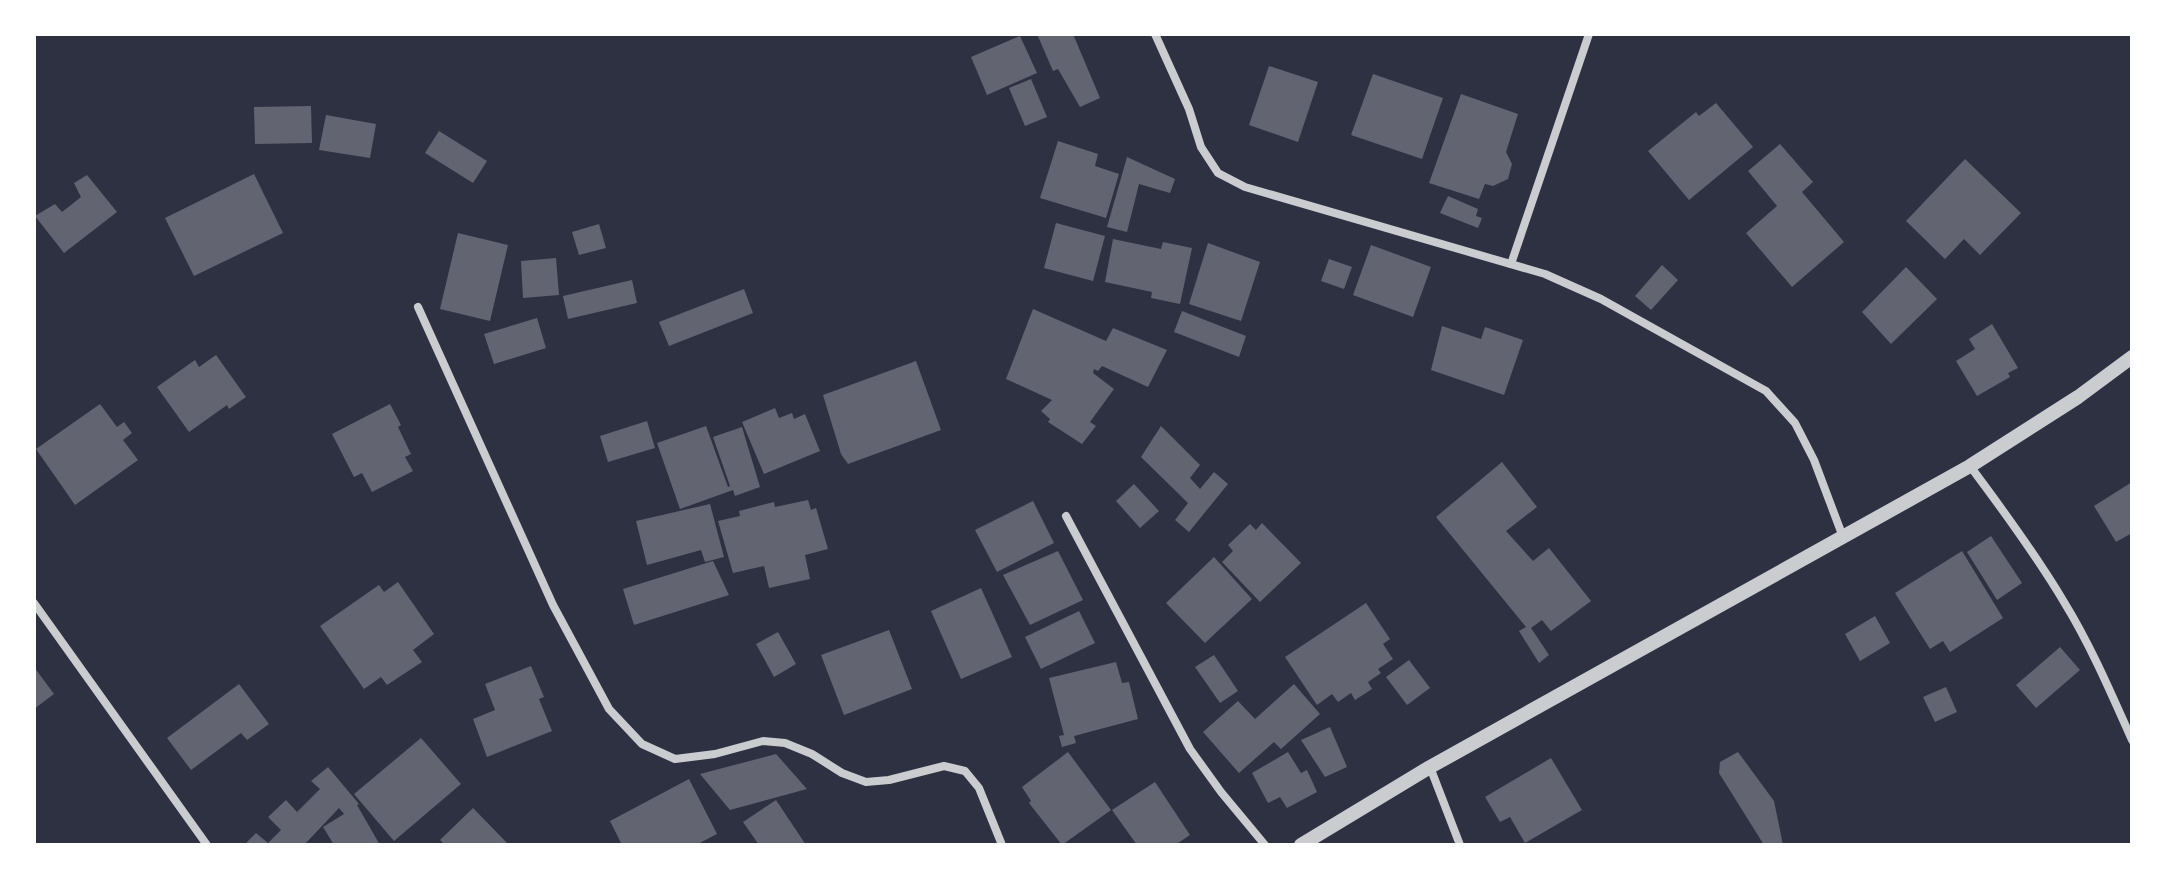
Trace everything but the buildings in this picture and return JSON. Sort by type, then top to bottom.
[{"type":"street","points":[[1155,34],[1189,109],[1201,147],[1218,173],[1245,187],[1545,274],[1601,299],[1766,391],[1795,423],[1814,460],[1843,537]]},
{"type":"street","points":[[1511,264],[1589,34]]},
{"type":"street","points":[[418,307],[553,605],[609,709],[642,744],[675,759],[715,754],[763,741],[785,743],[866,782],[889,780],[944,766],[965,771],[979,788],[1002,845]]},
{"type":"street","points":[[1301,845],[1430,767],[1970,466],[2078,397],[2132,357]]},
{"type":"street","points":[[1970,466],[2019,532],[2065,603],[2102,671],[2132,740]]},
{"type":"street","points":[[1066,516],[1190,749],[1265,845]]},
{"type":"street","points":[[34,603],[207,845]]},
{"type":"street","points":[[1430,767],[1460,845]]}]
